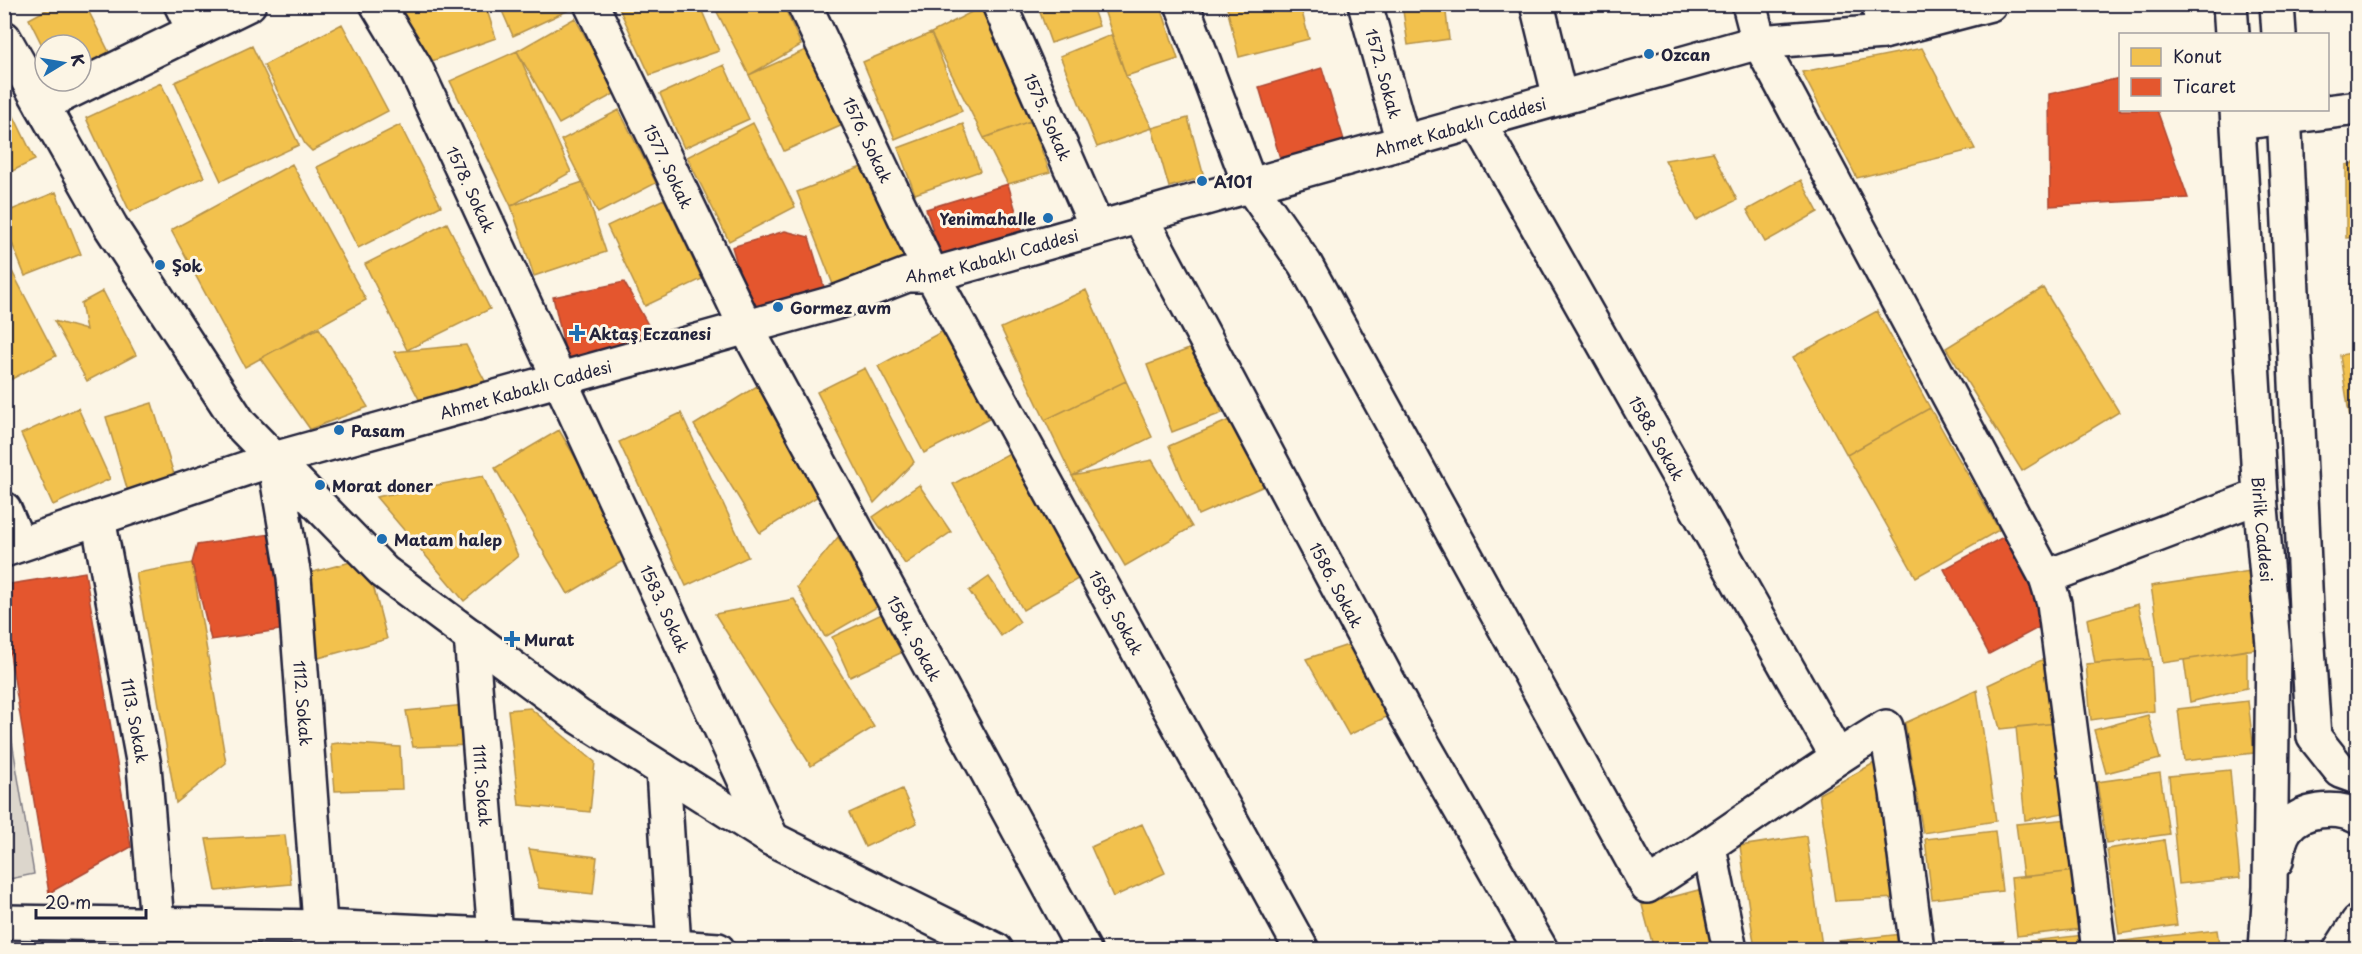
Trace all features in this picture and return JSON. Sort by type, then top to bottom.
[{"type":"street","points":[[42,105],[188,18],[249,4]]},
{"type":"street","name":"1578. Sokak","points":[[377,4],[415,67],[561,379]]},
{"type":"street","name":"1577. Sokak","points":[[591,4],[746,327]]},
{"type":"street","name":"1576. Sokak","points":[[804,4],[932,275]]},
{"type":"street","name":"1575. Sokak","points":[[999,4],[1097,228]]},
{"type":"street","points":[[1182,4],[1250,185],[1305,264],[1647,886],[1709,847],[1837,756],[1886,727],[1897,792],[1917,950]]},
{"type":"street","name":"1572. Sokak","points":[[1365,4],[1402,142]]},
{"type":"street","points":[[1538,4],[1560,98]]},
{"type":"street","points":[[1749,4],[1760,42],[2046,577],[2054,603],[2100,950]]},
{"type":"street","name":"Ahmet Kabaklı Caddesi","points":[[12,547],[274,459],[837,302],[907,275],[932,275],[1760,42],[1881,18],[1990,4]]},
{"type":"street","points":[[2230,4],[2232,33]]},
{"type":"street","points":[[2277,4],[2279,33]]},
{"type":"street","points":[[4,38],[111,227],[240,424],[384,572],[578,716],[772,839],[996,950]]},
{"type":"street","points":[[2329,110],[2358,108]]},
{"type":"street","points":[[2237,116],[2314,111]]},
{"type":"street","points":[[2285,113],[2307,632],[2314,737],[2341,771],[2358,777]]},
{"type":"street","name":"Birlik Caddesi","points":[[2237,116],[2260,496],[2273,645],[2270,887],[2266,950]]},
{"type":"street","name":"1588. Sokak","points":[[1478,121],[1837,756]]},
{"type":"street","name":"1586. Sokak","points":[[1140,216],[1403,709],[1541,950]]},
{"type":"street","name":"1585. Sokak","points":[[932,275],[1302,950]]},
{"type":"street","name":"1584. Sokak","points":[[746,327],[1084,950]]},
{"type":"street","name":"1583. Sokak","points":[[561,379],[772,839]]},
{"type":"street","name":"1112. Sokak","points":[[274,459],[294,577],[321,938]]},
{"type":"street","points":[[2046,577],[2260,496]]},
{"type":"street","points":[[4,509],[12,547]]},
{"type":"street","name":"1113. Sokak","points":[[98,518],[144,766],[157,923]]},
{"type":"street","name":"1111. Sokak","points":[[471,636],[495,935]]},
{"type":"street","points":[[663,770],[674,946]]},
{"type":"street","points":[[2270,887],[2281,837],[2296,819],[2323,811],[2340,811],[2358,817]]},
{"type":"street","points":[[1709,847],[1730,950]]},
{"type":"street","points":[[4,922],[157,923],[321,938],[495,935],[718,950]]},
{"type":"street","points":[[2340,950],[2358,922]]},
{"type":"shaded area","points":[[5,699],[34,874],[4,880]]},
{"type":"building: Konut","points":[[57,4],[85,4],[112,58],[93,68],[93,33],[36,33],[29,19]]},
{"type":"building: Konut","points":[[393,4],[485,4],[496,38],[415,67]]},
{"type":"building: Konut","points":[[499,4],[569,4],[571,9],[513,36]]},
{"type":"building: Konut","points":[[617,4],[699,4],[719,51],[650,75]]},
{"type":"building: Konut","points":[[713,4],[783,4],[801,45],[749,75]]},
{"type":"building: Konut","points":[[1037,4],[1091,4],[1099,26],[1051,43]]},
{"type":"building: Konut","points":[[1102,4],[1119,4],[1104,10]]},
{"type":"building: Konut","points":[[1119,4],[1160,4],[1178,59],[1126,76],[1104,10]]},
{"type":"building: Konut","points":[[1226,4],[1300,4],[1309,39],[1239,57]]},
{"type":"building: Konut","points":[[1402,4],[1445,4],[1449,39],[1408,45]]},
{"type":"building: Konut","points":[[981,7],[1030,121],[984,138],[931,33]]},
{"type":"building: Konut","points":[[575,18],[616,93],[559,124],[517,51]]},
{"type":"building: Konut","points":[[342,24],[388,111],[312,151],[305,144],[264,65]]},
{"type":"building: Konut","points":[[931,33],[962,111],[895,139],[863,62]]},
{"type":"building: Konut","points":[[1111,35],[1126,76],[1152,128],[1097,147],[1060,56]]},
{"type":"building: Konut","points":[[252,46],[299,145],[221,181],[175,82]]},
{"type":"building: Konut","points":[[810,48],[845,124],[784,151],[749,75]]},
{"type":"building: Konut","points":[[1922,48],[1975,149],[1857,178],[1802,72]]},
{"type":"building: Konut","points":[[517,51],[571,172],[511,206],[450,81]]},
{"type":"building: Konut","points":[[724,65],[749,119],[684,148],[660,94]]},
{"type":"building: Konut","points":[[161,83],[204,177],[130,212],[86,118]]},
{"type":"building: Konut","points":[[9,106],[35,160],[4,175],[4,108]]},
{"type":"building: Konut","points":[[619,110],[656,183],[598,213],[561,140]]},
{"type":"building: Konut","points":[[1188,118],[1204,177],[1169,187],[1152,128]]},
{"type":"building: Konut","points":[[1030,121],[1050,172],[1008,184],[984,138]]},
{"type":"building: Konut","points":[[753,123],[795,207],[729,241],[687,157]]},
{"type":"building: Konut","points":[[963,124],[980,171],[915,194],[898,148]]},
{"type":"building: Konut","points":[[400,125],[441,206],[358,248],[317,167]]},
{"type":"building: Konut","points":[[1713,152],[1737,200],[1696,220],[1665,160]]},
{"type":"building: Konut","points":[[2358,162],[2358,237],[2346,238],[2346,165]]},
{"type":"building: Konut","points":[[292,164],[366,300],[245,367],[171,230]]},
{"type":"building: Konut","points":[[869,164],[906,259],[834,287],[797,192]]},
{"type":"building: Konut","points":[[1801,180],[1818,212],[1765,242],[1747,210]]},
{"type":"building: Konut","points":[[583,182],[606,252],[534,276],[511,206]]},
{"type":"building: Konut","points":[[56,192],[81,254],[25,276],[4,223],[4,213]]},
{"type":"building: Konut","points":[[664,199],[702,279],[645,306],[607,226]]},
{"type":"building: Konut","points":[[447,223],[490,309],[407,350],[365,264]]},
{"type":"building: Konut","points":[[4,256],[56,356],[4,383]]},
{"type":"building: Konut","points":[[2043,288],[2119,412],[2022,471],[1946,348]]},
{"type":"building: Konut","points":[[1086,290],[1126,381],[1045,420],[1001,328]]},
{"type":"building: Konut","points":[[103,291],[136,355],[87,381],[54,321],[86,330],[81,303]]},
{"type":"building: Konut","points":[[1877,311],[1930,408],[1847,455],[1793,357]]},
{"type":"building: Konut","points":[[319,328],[368,407],[310,429],[260,358]]},
{"type":"building: Konut","points":[[943,331],[989,419],[924,453],[878,366]]},
{"type":"building: Konut","points":[[466,345],[494,398],[428,416],[394,352]]},
{"type":"building: Konut","points":[[1197,346],[1222,413],[1172,432],[1147,365]]},
{"type":"building: Konut","points":[[2358,352],[2358,406],[2348,407],[2340,355]]},
{"type":"building: Konut","points":[[865,368],[914,462],[874,503],[817,392]]},
{"type":"building: Konut","points":[[1126,381],[1152,437],[1072,476],[1045,420]]},
{"type":"building: Konut","points":[[757,386],[823,493],[760,533],[694,425]]},
{"type":"building: Konut","points":[[152,403],[176,481],[129,495],[106,417]]},
{"type":"building: Konut","points":[[2358,406],[2358,455],[2348,407]]},
{"type":"building: Konut","points":[[78,408],[110,479],[53,505],[21,434]]},
{"type":"building: Konut","points":[[1930,408],[1999,530],[1916,577],[1847,455]]},
{"type":"building: Konut","points":[[681,413],[748,557],[686,586],[619,442]]},
{"type":"building: Konut","points":[[1234,418],[1264,486],[1198,515],[1169,446]]},
{"type":"building: Konut","points":[[559,430],[633,555],[568,594],[495,468]]},
{"type":"building: Konut","points":[[1015,450],[1085,575],[1023,610],[953,484]]},
{"type":"building: Konut","points":[[1152,460],[1192,527],[1125,566],[1072,476]]},
{"type":"building: Konut","points":[[483,476],[518,556],[464,601],[376,497]]},
{"type":"building: Konut","points":[[919,485],[951,532],[905,564],[873,517]]},
{"type":"building: Konut","points":[[838,537],[877,607],[825,637],[797,587]]},
{"type":"building: Konut","points":[[366,558],[387,639],[315,659],[294,577]]},
{"type":"building: Konut","points":[[192,563],[226,763],[176,803],[136,573]]},
{"type":"building: Konut","points":[[2250,571],[2262,648],[2163,663],[2151,586]]},
{"type":"building: Konut","points":[[989,577],[1020,622],[1001,636],[969,591]]},
{"type":"building: Konut","points":[[794,599],[874,727],[811,766],[715,614]]},
{"type":"building: Konut","points":[[2138,604],[2151,659],[2095,663],[2087,619]]},
{"type":"building: Konut","points":[[884,613],[903,652],[850,677],[832,637]]},
{"type":"building: Konut","points":[[1366,639],[1403,709],[1349,735],[1306,659]]},
{"type":"building: Konut","points":[[2247,650],[2247,688],[2190,702],[2184,660]]},
{"type":"building: Konut","points":[[2048,657],[2057,723],[2000,729],[1988,685]]},
{"type":"building: Konut","points":[[2151,659],[2154,711],[2091,720],[2086,664]]},
{"type":"building: Konut","points":[[1977,690],[1996,821],[1923,833],[1905,723]]},
{"type":"building: Konut","points":[[2248,701],[2254,753],[2184,761],[2178,709]]},
{"type":"building: Konut","points":[[465,705],[472,745],[413,747],[406,711]]},
{"type":"building: Konut","points":[[530,708],[595,762],[590,812],[519,805],[508,710]]},
{"type":"building: Konut","points":[[2148,715],[2160,759],[2106,773],[2094,730]]},
{"type":"building: Konut","points":[[2057,723],[2069,812],[2025,820],[2016,727]]},
{"type":"building: Konut","points":[[331,744],[400,747],[402,789],[335,791]]},
{"type":"building: Konut","points":[[1876,762],[1898,898],[1835,901],[1819,794]]},
{"type":"building: Konut","points":[[2230,770],[2240,878],[2179,884],[2169,776]]},
{"type":"building: Konut","points":[[2160,773],[2169,834],[2106,843],[2097,782]]},
{"type":"building: Konut","points":[[902,789],[917,823],[865,847],[849,813]]},
{"type":"building: Konut","points":[[2069,819],[2075,871],[2023,877],[2016,824]]},
{"type":"building: Konut","points":[[1142,824],[1165,873],[1113,897],[1091,847]]},
{"type":"building: Konut","points":[[1995,831],[2002,891],[1932,899],[1925,839]]},
{"type":"building: Konut","points":[[285,835],[291,884],[216,891],[206,839]]},
{"type":"building: Konut","points":[[1806,836],[1822,946],[1802,950],[1755,950],[1740,846]]},
{"type":"building: Konut","points":[[2164,840],[2177,925],[2119,934],[2107,849]]},
{"type":"building: Konut","points":[[529,849],[597,857],[593,894],[539,888]]},
{"type":"building: Konut","points":[[2075,871],[2081,929],[2017,936],[2011,878]]},
{"type":"building: Konut","points":[[1702,889],[1718,950],[1654,950],[1642,905]]},
{"type":"building: Konut","points":[[2217,930],[2220,950],[2116,950],[2115,942]]},
{"type":"building: Konut","points":[[1902,934],[1904,950],[1839,950],[1838,941]]},
{"type":"building: Konut","points":[[2084,935],[2086,950],[2015,950],[2015,943]]},
{"type":"building: Konut","points":[[2004,941],[2005,950],[1938,950],[1938,948]]},
{"type":"building: Ticaret","points":[[1322,68],[1344,140],[1285,175],[1259,87]]},
{"type":"building: Ticaret","points":[[2119,78],[2119,111],[2157,111],[2188,198],[2050,206],[2049,94]]},
{"type":"building: Ticaret","points":[[1008,184],[1022,232],[941,257],[926,209]]},
{"type":"building: Ticaret","points":[[785,231],[809,237],[827,297],[754,320],[732,247]]},
{"type":"building: Ticaret","points":[[624,282],[656,339],[567,358],[553,297]]},
{"type":"building: Ticaret","points":[[271,534],[286,629],[211,640],[192,563],[197,545]]},
{"type":"building: Ticaret","points":[[2005,536],[2051,621],[1989,654],[1944,569]]},
{"type":"building: Ticaret","points":[[85,572],[131,847],[49,893],[4,617],[4,585]]},
{"type":"place","name":"Ozcan","points":[[1649,54]]},
{"type":"place","name":"A101","points":[[1202,181]]},
{"type":"place","name":"Yenimahalle","points":[[1048,218]]},
{"type":"place","name":"Şok","points":[[160,265]]},
{"type":"place","name":"Gormez avm","points":[[778,307]]},
{"type":"place","name":"Aktaş Eczanesi","points":[[577,333]]},
{"type":"place","name":"Pasam","points":[[339,430]]},
{"type":"place","name":"Morat doner","points":[[320,485]]},
{"type":"place","name":"Matam halep","points":[[382,539]]},
{"type":"place","name":"Murat","points":[[512,639]]}]
